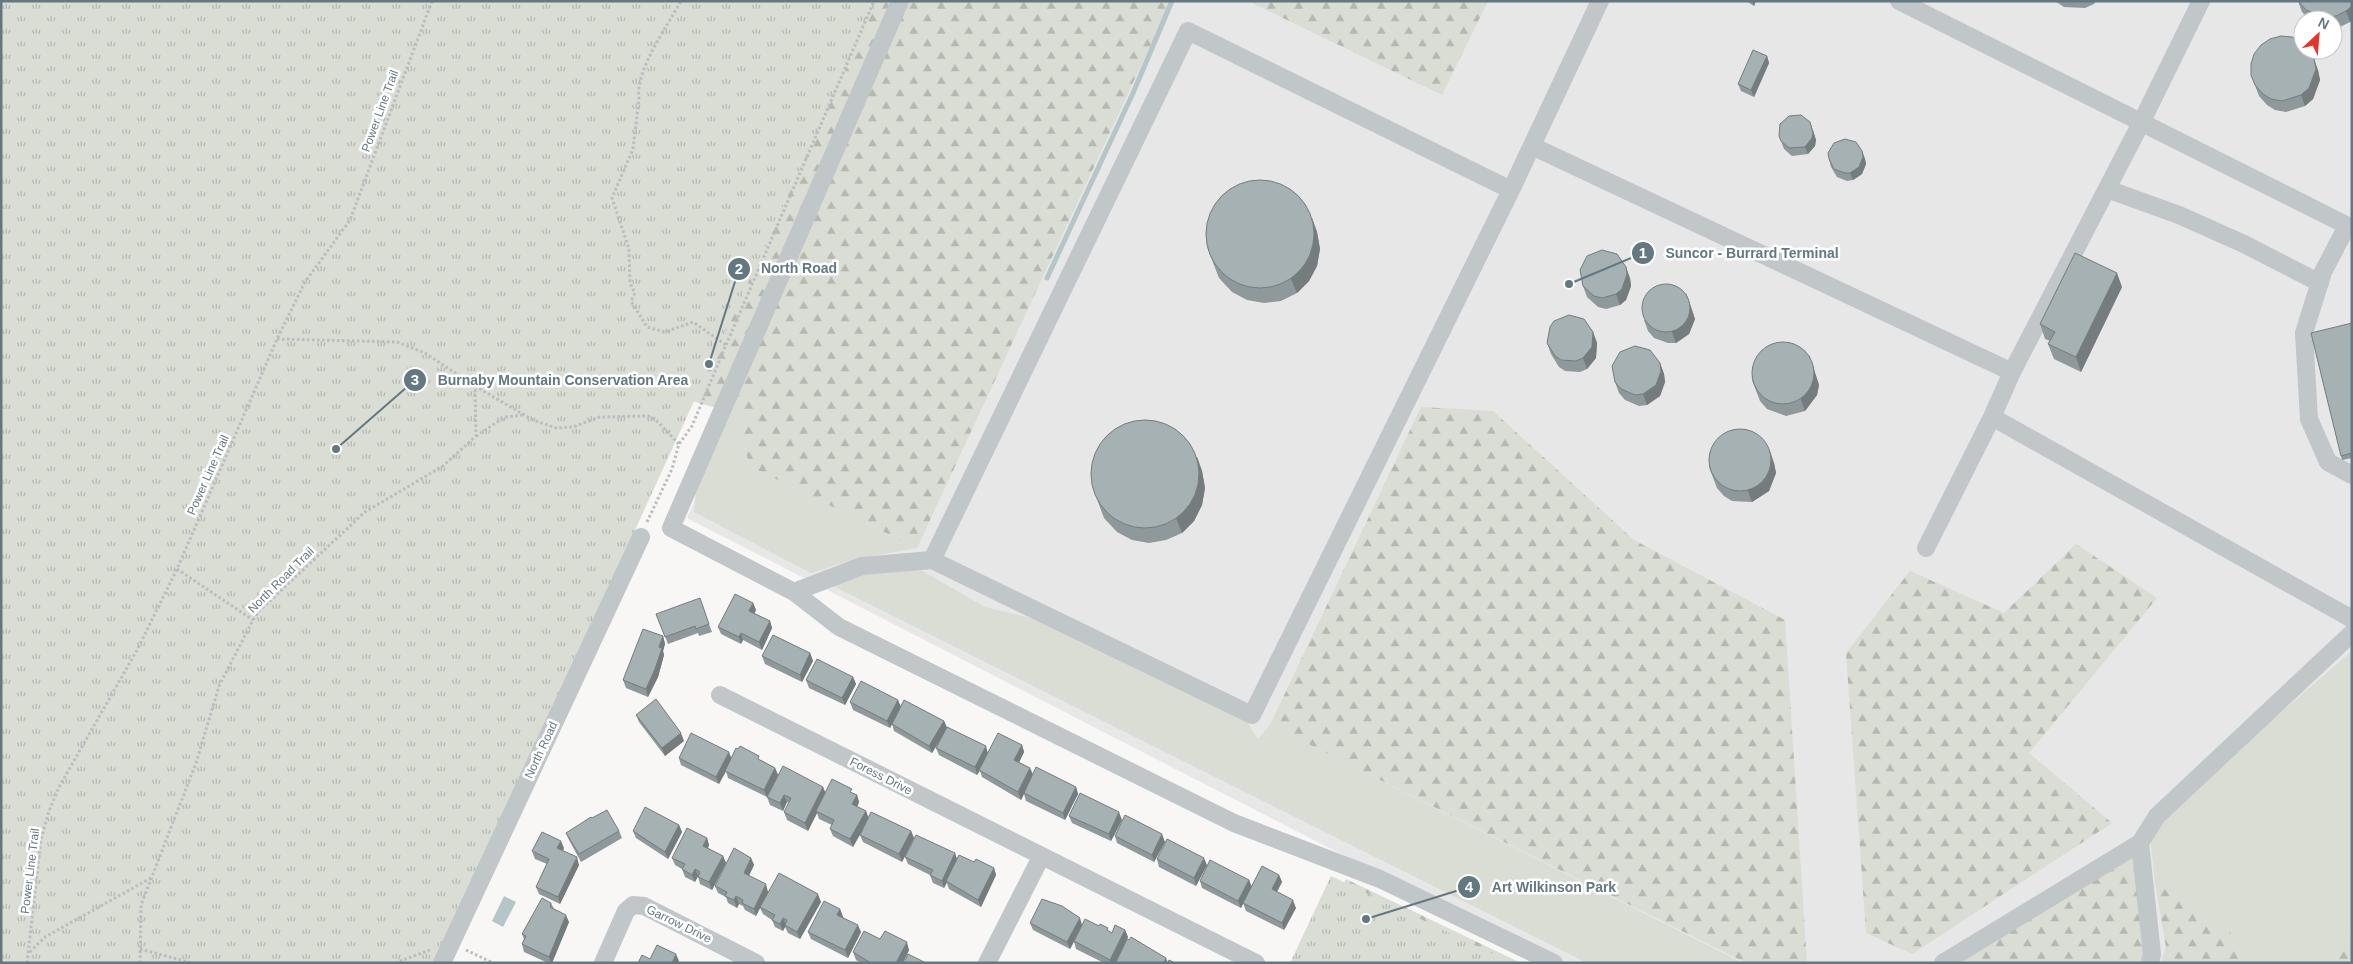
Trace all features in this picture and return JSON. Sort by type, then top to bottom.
[{"type":"street","points":[[900,1],[671,528],[794,592],[839,627],[1234,823],[1380,879],[1554,963]]},
{"type":"street","points":[[794,592],[862,566],[932,560],[1252,715],[1511,190],[1600,1]]},
{"type":"street","points":[[1899,1],[2349,227],[2320,283],[2304,333],[2309,419],[2328,462],[2352,475]]},
{"type":"street","points":[[1926,548],[1992,417],[2012,372],[2141,123],[2201,1]]},
{"type":"street","points":[[932,560],[1188,31],[1511,190]]},
{"type":"street","points":[[1532,146],[2012,372]]},
{"type":"street","points":[[2107,189],[2179,215],[2244,244],[2320,283]]},
{"type":"street","points":[[1992,417],[2352,619]]},
{"type":"street","name":"North Road","points":[[442,963],[641,537]]},
{"type":"street","points":[[1943,963],[2140,843],[2157,816],[2352,633]]},
{"type":"street","name":"Foress Drive","points":[[720,695],[1256,963]]},
{"type":"street","points":[[2140,843],[2152,954],[2150,963]]},
{"type":"street","points":[[987,963],[1041,857]]},
{"type":"street","name":"Garrow Drive","points":[[603,963],[626,910],[633,905],[644,906],[756,963]]},
{"type":"path","name":"Power Line Trail","points":[[28,963],[41,838],[59,787],[136,652],[177,569],[277,339],[305,282],[350,220],[432,1]]},
{"type":"path","points":[[681,1],[643,69],[638,92],[640,99],[633,149],[612,198],[629,248],[630,283],[635,293],[631,301],[647,327],[666,332],[693,322],[726,345]]},
{"type":"path","points":[[641,537],[672,469],[679,444],[692,426],[874,1]]},
{"type":"path","points":[[277,339],[380,340],[397,342],[425,353],[523,415],[556,428],[573,427],[600,417],[648,416],[655,419],[679,444]]},
{"type":"path","points":[[475,386],[476,436]]},
{"type":"path","name":"North Road Trail","points":[[140,963],[141,905],[196,763],[219,686],[259,611],[365,512],[443,466],[476,436],[505,417],[523,415]]},
{"type":"path","points":[[177,569],[253,620]]},
{"type":"path","points":[[29,953],[45,937],[152,878]]},
{"type":"path","points":[[395,963],[451,943],[493,963]]},
{"type":"path","points":[[140,949],[192,963]]},
{"type":"shaded area","points":[[908,1],[2352,1],[2352,963],[1553,963],[687,518]]},
{"type":"shaded area","points":[[504,896],[516,902],[503,927],[492,921]]},
{"type":"green space","points":[[1,1],[877,1],[437,963],[1,963]]},
{"type":"green space","points":[[482,1],[1171,1],[917,548],[749,466],[739,415],[693,401]]},
{"type":"green space","points":[[1248,1],[1488,1],[1442,95]]},
{"type":"green space","points":[[1421,407],[1493,411],[1634,540],[1785,620],[1807,963],[1746,963],[1270,725]]},
{"type":"green space","points":[[729,411],[739,415],[749,466],[917,548],[855,559],[811,573],[694,512],[697,478]]},
{"type":"green space","points":[[2076,544],[2157,598],[2029,753],[2112,823],[1912,954],[1866,933],[1846,653],[1910,571],[2004,613]]},
{"type":"green space","points":[[919,569],[985,607],[1043,621],[1246,720],[1258,739],[1270,725],[1743,963],[1587,963],[831,585],[867,570]]},
{"type":"green space","points":[[2352,651],[2352,926],[2334,963],[2241,963],[2230,931],[2155,883],[2150,835],[2206,777]]},
{"type":"green space","points":[[2133,857],[2145,958],[2143,963],[1958,963]]},
{"type":"green space","points":[[1331,876],[1512,963],[1290,963]]},
{"type":"green space","points":[[1346,879],[1521,963],[1469,963],[1338,893]]},
{"type":"green space","points":[[2155,883],[2230,931],[2241,963],[2161,963],[2166,947]]},
{"type":"green space","points":[[2352,926],[2352,963],[2334,963]]},
{"type":"building","points":[[2298,1],[2352,1],[2352,6],[2343,12],[2343,10],[2306,10]]},
{"type":"building","points":[[2281,36],[2292,37],[2293,60],[2314,60],[2316,69],[2309,88],[2301,95],[2282,101],[2271,99],[2263,94],[2255,85],[2251,75],[2251,64],[2254,54],[2261,45],[2270,39]]},
{"type":"building","points":[[1753,50],[1767,56],[1751,90],[1738,84]]},
{"type":"building","points":[[1801,115],[1810,122],[1813,133],[1812,138],[1805,147],[1789,148],[1781,141],[1779,136],[1780,124],[1789,116]]},
{"type":"building","points":[[1845,139],[1856,142],[1862,151],[1863,157],[1859,167],[1850,173],[1834,169],[1828,153],[1834,143]]},
{"type":"building","points":[[1260,180],[1281,184],[1298,196],[1310,213],[1314,234],[1310,255],[1298,272],[1281,284],[1260,288],[1239,284],[1222,272],[1210,255],[1206,234],[1210,213],[1222,196],[1239,184]]},
{"type":"building","points":[[1602,250],[1617,254],[1626,267],[1627,274],[1622,289],[1616,294],[1602,298],[1594,296],[1583,286],[1580,270],[1587,256]]},
{"type":"building","points":[[2075,253],[2117,273],[2076,357],[2048,344],[2055,332],[2040,324]]},
{"type":"building","points":[[1661,284],[1671,284],[1683,291],[1690,303],[1690,313],[1683,325],[1671,332],[1661,332],[1653,328],[1646,321],[1642,313],[1642,303],[1646,295],[1653,288]]},
{"type":"building","points":[[1569,315],[1584,319],[1593,332],[1592,347],[1583,358],[1576,361],[1561,360],[1555,356],[1547,343],[1550,327],[1554,321]]},
{"type":"building","points":[[2352,323],[2352,453],[2341,456],[2311,333]]},
{"type":"building","points":[[1777,342],[1789,342],[1805,351],[1812,361],[1814,373],[1812,385],[1805,395],[1789,404],[1777,404],[1766,399],[1757,390],[1752,379],[1752,367],[1757,356],[1766,347]]},
{"type":"building","points":[[1635,346],[1650,350],[1660,363],[1661,371],[1656,385],[1643,394],[1635,395],[1621,389],[1615,382],[1612,366],[1620,352]]},
{"type":"building","points":[[1145,420],[1166,424],[1183,436],[1195,453],[1199,474],[1195,495],[1183,512],[1166,524],[1145,528],[1124,524],[1107,512],[1095,495],[1091,474],[1095,453],[1107,436],[1124,424]]},
{"type":"building","points":[[1734,429],[1746,429],[1762,438],[1769,448],[1771,460],[1769,472],[1762,482],[1746,491],[1734,491],[1723,486],[1714,477],[1709,466],[1709,454],[1714,443],[1723,434]]},
{"type":"building","points":[[735,594],[753,603],[749,611],[770,621],[759,642],[741,633],[739,637],[718,627]]},
{"type":"building","points":[[700,598],[709,624],[696,629],[695,626],[665,637],[656,614]]},
{"type":"building","points":[[643,629],[663,636],[659,647],[662,648],[646,689],[623,680]]},
{"type":"building","points":[[773,635],[810,653],[800,675],[762,656]]},
{"type":"building","points":[[817,659],[853,677],[842,698],[806,680]]},
{"type":"building","points":[[861,681],[898,700],[887,721],[850,702]]},
{"type":"building","points":[[656,699],[681,733],[662,748],[636,715]]},
{"type":"building","points":[[904,700],[944,721],[929,746],[892,724]]},
{"type":"building","points":[[947,727],[986,746],[975,767],[936,748]]},
{"type":"building","points":[[691,733],[729,752],[716,777],[679,758]]},
{"type":"building","points":[[998,733],[1022,745],[1014,760],[1030,768],[1018,792],[979,770]]},
{"type":"building","points":[[740,746],[759,756],[758,759],[775,768],[764,790],[725,771],[736,748],[738,749]]},
{"type":"building","points":[[783,766],[823,787],[805,823],[784,812],[791,798],[784,795],[780,803],[767,797]]},
{"type":"building","points":[[1036,767],[1076,787],[1063,813],[1024,793]]},
{"type":"building","points":[[832,779],[852,789],[850,792],[857,795],[852,804],[866,811],[850,839],[830,829],[834,820],[816,811]]},
{"type":"building","points":[[1080,793],[1119,812],[1109,834],[1069,816]]},
{"type":"building","points":[[645,807],[679,825],[665,852],[633,831]]},
{"type":"building","points":[[607,810],[619,831],[579,854],[566,833],[591,817]]},
{"type":"building","points":[[871,812],[911,831],[899,854],[860,835]]},
{"type":"building","points":[[1125,815],[1162,834],[1152,855],[1115,836]]},
{"type":"building","points":[[687,828],[707,838],[703,846],[723,856],[709,882],[698,877],[700,872],[695,869],[692,875],[682,869],[685,864],[672,858]]},
{"type":"building","points":[[542,832],[561,841],[557,848],[577,857],[558,897],[536,887],[549,859],[532,851]]},
{"type":"building","points":[[916,835],[955,853],[942,881],[930,875],[933,870],[905,857]]},
{"type":"building","points":[[1167,839],[1204,858],[1194,878],[1157,859]]},
{"type":"building","points":[[734,848],[751,858],[744,873],[766,884],[754,909],[742,903],[743,900],[736,896],[734,900],[725,896],[727,892],[715,886]]},
{"type":"building","points":[[959,855],[974,862],[976,859],[994,868],[978,900],[946,881]]},
{"type":"building","points":[[1210,860],[1249,880],[1238,901],[1200,881]]},
{"type":"building","points":[[1262,866],[1279,875],[1272,889],[1293,900],[1282,923],[1243,903]]},
{"type":"building","points":[[779,873],[818,894],[797,932],[785,925],[787,920],[783,918],[780,924],[772,920],[775,915],[760,907]]},
{"type":"building","points":[[542,898],[551,903],[550,907],[566,915],[549,957],[522,944],[526,936],[522,934]]},
{"type":"building","points":[[1042,899],[1062,906],[1080,918],[1067,942],[1030,923]]},
{"type":"building","points":[[824,901],[840,909],[837,915],[858,925],[845,950],[808,932]]},
{"type":"building","points":[[1085,919],[1108,928],[1107,930],[1112,933],[1115,925],[1125,930],[1110,960],[1074,941]]},
{"type":"building","points":[[864,931],[880,939],[885,931],[907,942],[896,963],[871,963],[853,952]]},
{"type":"building","points":[[1131,937],[1166,958],[1164,963],[1116,962],[1127,939],[1129,940]]},
{"type":"building","points":[[657,945],[676,954],[672,963],[638,963],[642,955],[650,959]]},
{"type":"building","points":[[908,954],[926,963],[904,963]]},
{"type":"waterway","points":[[1047,278],[1133,93],[1172,1]]},
{"type":"place","name":"Suncor - Burrard Terminal","points":[[1569,284]]},
{"type":"place","name":"North Road","points":[[709,364]]},
{"type":"place","name":"Burnaby Mountain Conservation Area","points":[[336,449]]},
{"type":"place","name":"Art Wilkinson Park","points":[[1366,919]]}]
